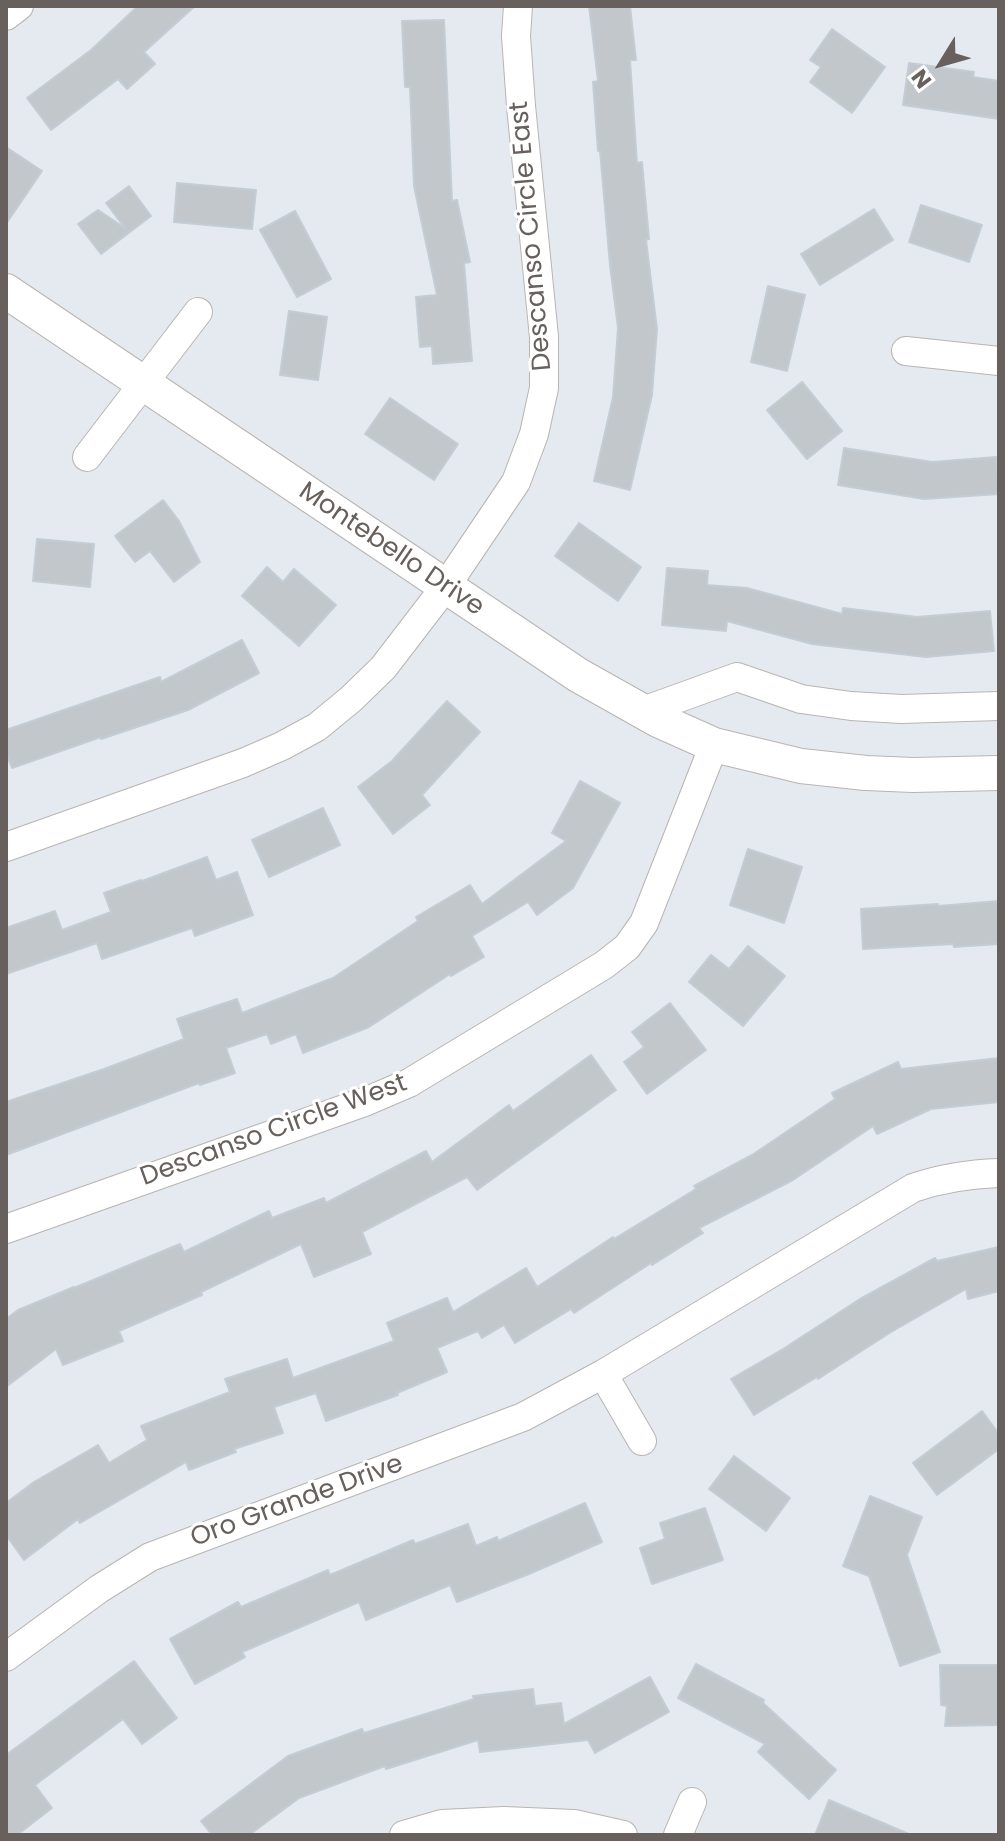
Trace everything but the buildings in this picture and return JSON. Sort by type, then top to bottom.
[{"type":"street","points":[[6,16],[19,6]]},
{"type":"street","name":"Descanso Circle East","points":[[6,847],[243,763],[317,727],[383,668],[446,586],[516,482],[534,434],[544,388],[544,337],[516,36],[518,6]]},
{"type":"street","name":"Montebello Drive","points":[[6,291],[578,675],[643,711],[714,745],[801,766],[913,775],[999,773]]},
{"type":"street","points":[[87,457],[198,312]]},
{"type":"street","points":[[906,351],[999,361]]},
{"type":"street","points":[[643,711],[737,677],[801,699],[851,706],[901,709],[999,706]]},
{"type":"street","name":"Descanso Circle West","points":[[6,1229],[409,1083],[604,965],[627,947],[644,923],[714,745]]},
{"type":"street","name":"Oro Grande Drive","points":[[6,1657],[99,1589],[150,1557],[523,1417],[603,1374],[913,1188],[941,1179],[999,1173]]},
{"type":"street","points":[[603,1374],[642,1441]]},
{"type":"street","points":[[678,1835],[692,1802]]},
{"type":"street","points":[[404,1835],[442,1824],[504,1821],[574,1824],[623,1835]]}]
